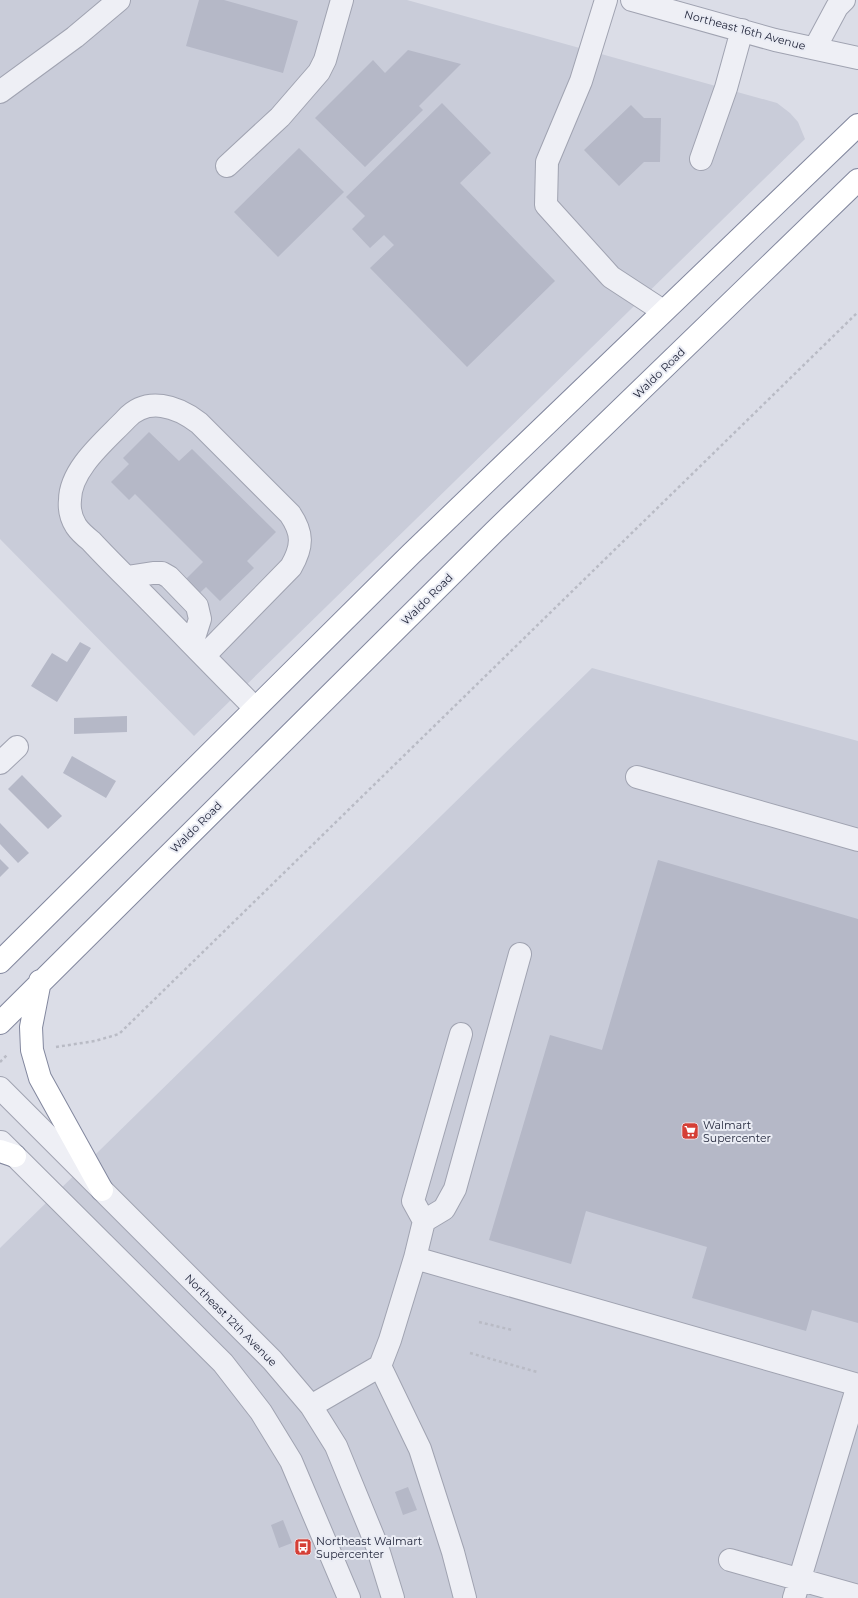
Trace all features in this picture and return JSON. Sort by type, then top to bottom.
[{"type":"highway","points":[[0,962],[411,554],[858,125]]},
{"type":"highway","name":"Waldo Road","points":[[0,1023],[40,981],[495,531],[858,180]]},
{"type":"highway","points":[[40,981],[31,1027],[32,1050],[40,1078],[102,1190]]},
{"type":"street","points":[[0,92],[74,37],[119,0]]},
{"type":"street","points":[[227,166],[280,117],[319,72],[325,60],[342,0]]},
{"type":"street","points":[[606,0],[581,81],[547,162],[546,205],[611,277],[663,311]]},
{"type":"street","points":[[815,48],[837,7],[844,0]]},
{"type":"street","name":"Northeast 16th Avenue","points":[[642,1],[742,30],[858,58]]},
{"type":"street","points":[[701,159],[726,88],[742,30]]},
{"type":"street","points":[[198,650],[291,567],[297,556],[300,545],[300,535],[297,524],[290,514],[199,423],[186,414],[172,409],[156,406],[143,407],[132,413],[87,460],[78,473],[72,486],[70,499],[71,514],[77,527],[198,650],[256,708]]},
{"type":"street","points":[[127,577],[153,573],[162,574],[169,577],[183,591],[197,606],[200,612],[198,650]]},
{"type":"street","points":[[0,763],[17,747]]},
{"type":"street","points":[[638,778],[858,840]]},
{"type":"street","points":[[424,1221],[444,1209],[455,1189],[520,954]]},
{"type":"street","points":[[310,1406],[380,1366],[390,1340],[415,1258],[424,1221],[414,1201],[461,1034]]},
{"type":"street","name":"Northeast 12th Avenue","points":[[0,1088],[272,1360],[310,1406],[336,1446],[376,1546],[392,1598]]},
{"type":"street","points":[[5,1149],[223,1363],[260,1412],[291,1461],[349,1598]]},
{"type":"street","points":[[415,1258],[858,1385],[797,1589]]},
{"type":"street","points":[[380,1366],[420,1449],[451,1545],[465,1598]]},
{"type":"street","points":[[730,1560],[797,1589],[858,1596]]},
{"type":"path","points":[[53,1048],[95,1041],[119,1034],[858,312]]},
{"type":"path","points":[[4,1049],[9,1053]]},
{"type":"path","points":[[478,1322],[512,1330]]},
{"type":"path","points":[[470,1353],[537,1372]]},
{"type":"shaded area","points":[[0,0],[407,0],[777,103],[790,113],[798,122],[805,139],[194,736],[0,539]]},
{"type":"shaded area","points":[[592,668],[858,741],[858,1598],[0,1598],[0,1248]]},
{"type":"building","points":[[199,0],[224,0],[298,21],[283,73],[186,46]]},
{"type":"building","points":[[408,50],[461,64],[419,106],[423,110],[365,167],[315,118],[373,60],[385,73]]},
{"type":"building","points":[[442,103],[491,153],[460,183],[555,281],[467,367],[370,268],[394,245],[384,235],[370,248],[352,229],[365,216],[346,197]]},
{"type":"building","points":[[631,105],[644,118],[661,118],[660,162],[644,162],[619,186],[584,150]]},
{"type":"building","points":[[299,148],[344,192],[278,257],[234,212]]},
{"type":"building","points":[[149,432],[179,461],[192,449],[276,532],[247,561],[254,568],[220,601],[206,587],[185,607],[172,593],[203,562],[135,494],[129,500],[111,482],[129,464],[123,458]]},
{"type":"building","points":[[80,642],[91,648],[57,702],[31,686],[52,653],[67,662]]},
{"type":"building","points":[[127,716],[127,732],[74,734],[74,718]]},
{"type":"building","points":[[72,756],[116,781],[106,798],[63,773]]},
{"type":"building","points":[[22,775],[62,816],[48,829],[8,789]]},
{"type":"building","points":[[0,823],[29,853],[18,863],[0,844]]},
{"type":"building","points":[[0,859],[9,868],[0,877]]},
{"type":"building","name":"Walmart Supercenter","points":[[658,860],[858,919],[858,1323],[812,1310],[806,1331],[692,1298],[707,1247],[586,1211],[571,1264],[489,1240],[550,1035],[602,1050]]},
{"type":"building","points":[[408,1487],[417,1510],[403,1515],[395,1492]]},
{"type":"building","points":[[283,1520],[292,1543],[279,1548],[271,1525]]},
{"type":"place","name":"Walmart Supercenter","points":[[690,1131]]},
{"type":"place","name":"Northeast Walmart Supercenter","points":[[303,1547]]}]
